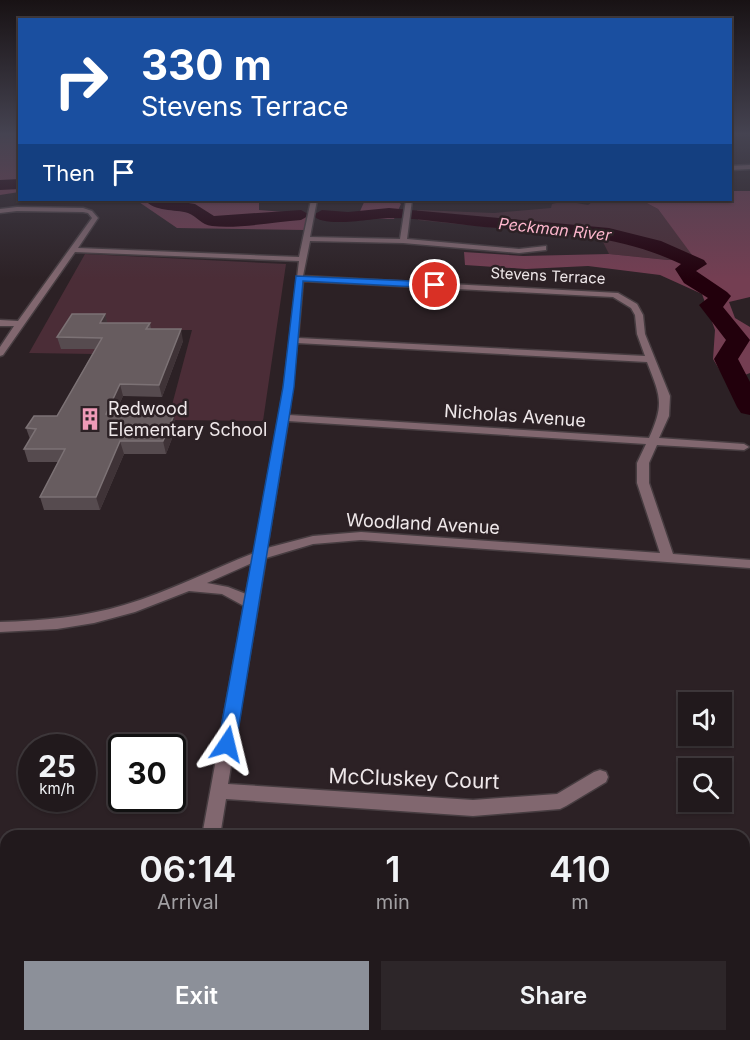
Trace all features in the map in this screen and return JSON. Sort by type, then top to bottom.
[{"type":"street","points":[[212,830],[283,418],[299,278],[314,201]]},
{"type":"street","points":[[403,241],[409,201]]},
{"type":"street","points":[[0,212],[17,209],[90,212],[95,218],[0,353]]},
{"type":"street","points":[[306,239],[403,241],[519,251],[543,248]]},
{"type":"street","points":[[74,250],[302,259]]},
{"type":"street","name":"Stevens Terrace","points":[[299,278],[615,295],[634,306],[639,315],[641,334],[665,396],[664,417],[643,463],[643,483],[668,558]]},
{"type":"street","points":[[0,322],[20,324]]},
{"type":"street","points":[[293,340],[651,359]]},
{"type":"street","name":"Nicholas Avenue","points":[[283,418],[744,447]]},
{"type":"street","name":"Woodland Avenue","points":[[0,627],[54,626],[150,602],[259,556],[308,540],[361,536],[750,564]]},
{"type":"street","points":[[182,588],[217,586],[235,592],[251,604]]},
{"type":"street","name":"McCluskey Court","points":[[219,791],[473,808],[560,801],[600,777]]},
{"type":"shaded area","points":[[0,182],[18,182],[18,192],[0,195]]},
{"type":"shaded area","points":[[732,191],[750,191],[750,297],[729,302],[735,318],[750,327],[750,373],[727,382],[713,359],[715,330],[702,294],[660,275],[588,266],[526,269],[465,265],[464,252],[523,256],[609,254],[668,260],[695,259],[658,209],[643,201],[732,201]]},
{"type":"shaded area","points":[[137,201],[259,201],[259,210],[310,214],[306,230],[177,228]]},
{"type":"shaded area","points":[[365,201],[397,201],[401,204],[394,219],[357,218]]},
{"type":"shaded area","points":[[565,201],[588,205],[594,201],[643,201],[658,209],[696,259],[668,260],[609,254],[599,234],[558,234],[418,220],[417,210],[494,213],[551,208],[552,204]]},
{"type":"shaded area","points":[[85,254],[286,264],[263,421],[168,420],[192,330],[108,330],[93,354],[29,353]]},
{"type":"building","name":"Redwood Elementary School","points":[[72,314],[105,314],[100,323],[150,323],[146,329],[181,329],[159,385],[120,384],[106,414],[174,415],[163,441],[120,441],[96,497],[40,497],[65,449],[24,449],[36,429],[26,428],[34,416],[57,416],[102,338],[57,337]]},
{"type":"waterway","name":"Peckman River","points":[[0,185],[18,184]]},
{"type":"waterway","name":"Peckman River","points":[[156,201],[175,207],[195,209],[204,218],[213,221],[301,215]]},
{"type":"waterway","name":"Peckman River","points":[[322,215],[348,217],[389,213],[609,233],[676,254],[697,264],[685,269],[691,279],[720,296],[718,301],[710,305],[738,340],[726,359],[750,407]]},
{"type":"place","name":"Redwood Elementary School","points":[[90,419]]},
{"type":"route","points":[[227,744],[289,387],[299,278],[435,285]]}]
